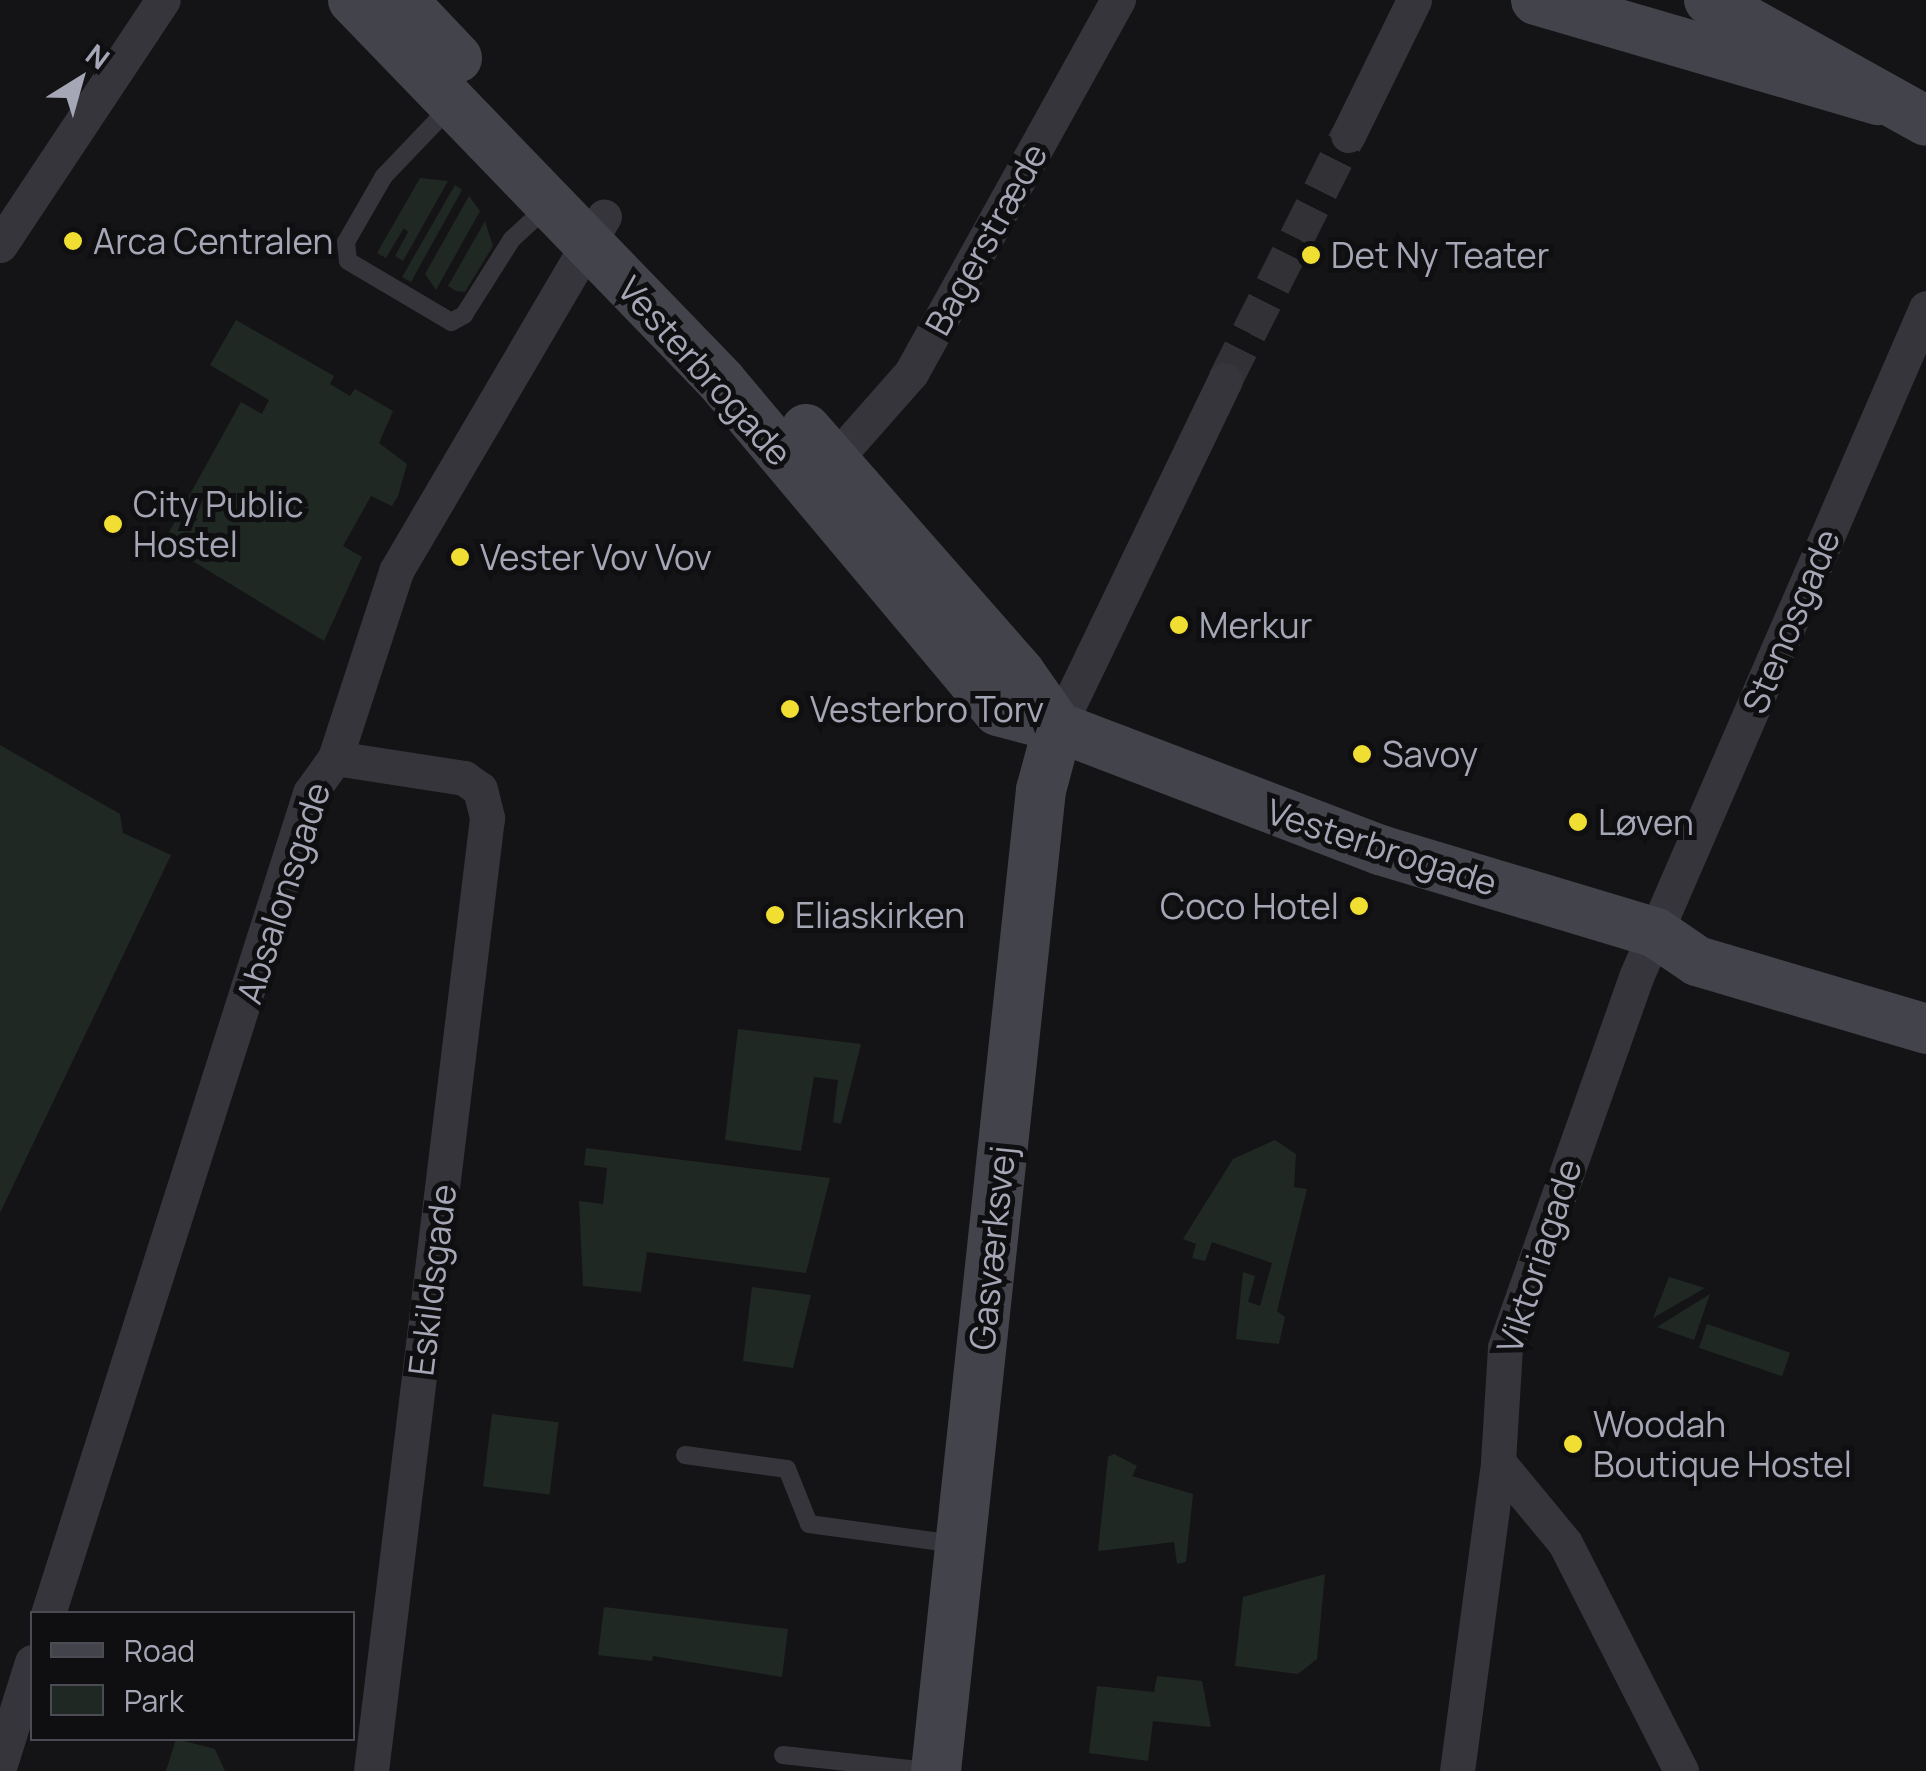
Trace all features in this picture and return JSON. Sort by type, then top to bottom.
[{"type":"street","points":[[0,245],[163,0]]},
{"type":"street","name":"Vesterbrogade","points":[[354,0],[548,205],[594,229],[702,310],[825,483],[1020,673],[1058,727],[1362,844],[1656,933],[1697,961],[1926,1029]]},
{"type":"street","name":"Vesterbrogade","points":[[402,0],[594,229]]},
{"type":"street","name":"Bagerstræde","points":[[825,483],[911,373],[1118,0]]},
{"type":"street","points":[[1348,135],[1414,0]]},
{"type":"street","points":[[1536,0],[1879,100]]},
{"type":"street","points":[[1709,0],[1879,100],[1926,121]]},
{"type":"street","name":"Absalonsgade","points":[[49,1611],[310,794],[335,758],[342,722],[406,548],[594,229]]},
{"type":"street","name":"Stenosgade","points":[[1656,933],[1926,308]]},
{"type":"street","points":[[1058,727],[1225,380]]},
{"type":"street","name":"Gasværksvej","points":[[936,1771],[1041,790],[1058,727]]},
{"type":"street","name":"Eskildsgade","points":[[335,758],[434,770],[480,789],[486,837],[372,1771]]},
{"type":"street","name":"Vesterbrogade","points":[[1656,933],[1707,928],[1926,994]]},
{"type":"street","name":"Viktoriagade","points":[[1457,1771],[1498,1462],[1506,1347],[1656,933]]},
{"type":"street","points":[[1498,1462],[1565,1543],[1681,1771]]},
{"type":"street","points":[[0,1764],[30,1668]]},
{"type":"lane","points":[[452,104],[384,176],[346,242],[348,261],[442,320],[456,321],[507,244],[548,205]]},
{"type":"lane","points":[[685,1455],[787,1470],[809,1524],[960,1544]]},
{"type":"lane","points":[[782,1755],[927,1771]]},
{"type":"green space","points":[[420,178],[448,181],[403,261],[395,256],[408,232],[404,228],[386,258],[377,253]]},
{"type":"green space","points":[[455,185],[462,190],[411,282],[402,277]]},
{"type":"green space","points":[[469,196],[480,211],[436,290],[425,274]]},
{"type":"green space","points":[[485,221],[493,246],[465,292],[456,291],[448,286]]},
{"type":"green space","points":[[236,320],[334,376],[330,384],[350,396],[355,389],[393,411],[379,443],[407,464],[398,496],[392,506],[371,496],[343,546],[362,557],[324,641],[163,543],[241,402],[262,414],[269,400],[210,365]]},
{"type":"green space","points":[[0,745],[120,814],[123,833],[171,855],[0,1213]]},
{"type":"green space","points":[[738,1029],[861,1044],[841,1124],[833,1122],[838,1080],[814,1077],[801,1151],[725,1140]]},
{"type":"green space","points":[[1275,1140],[1296,1154],[1294,1187],[1307,1189],[1277,1311],[1285,1317],[1279,1344],[1236,1339],[1243,1272],[1255,1276],[1248,1302],[1260,1306],[1272,1263],[1212,1242],[1205,1261],[1192,1258],[1196,1244],[1183,1239],[1233,1159]]},
{"type":"green space","points":[[586,1148],[830,1178],[806,1273],[647,1252],[641,1292],[583,1286],[579,1201],[603,1204],[607,1168],[584,1165]]},
{"type":"green space","points":[[1669,1277],[1705,1288],[1653,1318]]},
{"type":"green space","points":[[752,1287],[811,1295],[793,1368],[743,1361]]},
{"type":"green space","points":[[1710,1294],[1694,1340],[1657,1327]]},
{"type":"green space","points":[[1707,1324],[1790,1353],[1782,1376],[1699,1348]]},
{"type":"green space","points":[[492,1414],[559,1422],[550,1495],[483,1486]]},
{"type":"green space","points":[[1114,1454],[1137,1466],[1132,1476],[1193,1494],[1186,1562],[1177,1564],[1174,1542],[1098,1551],[1108,1457]]},
{"type":"green space","points":[[1325,1574],[1317,1659],[1298,1674],[1235,1666],[1243,1597]]},
{"type":"green space","points":[[604,1607],[788,1629],[782,1677],[653,1656],[652,1661],[598,1655]]},
{"type":"green space","points":[[1157,1676],[1202,1681],[1211,1727],[1153,1721],[1148,1761],[1089,1753],[1097,1686],[1154,1692]]},
{"type":"green space","points":[[175,1741],[184,1741],[215,1749],[225,1771],[166,1771]]},
{"type":"tunnel","points":[[1225,380],[1348,135]]},
{"type":"place","name":"Arca Centralen","points":[[73,241]]},
{"type":"place","name":"Det Ny Teater","points":[[1311,255]]},
{"type":"place","name":"City Public Hostel","points":[[113,524]]},
{"type":"place","name":"Vester Vov Vov","points":[[460,557]]},
{"type":"place","name":"Merkur","points":[[1179,625]]},
{"type":"place","name":"Vesterbro Torv","points":[[790,709]]},
{"type":"place","name":"Savoy","points":[[1362,754]]},
{"type":"place","name":"Løven","points":[[1578,822]]},
{"type":"place","name":"Coco Hotel","points":[[1359,906]]},
{"type":"place","name":"Eliaskirken","points":[[775,915]]},
{"type":"place","name":"Woodah Boutique Hostel","points":[[1573,1444]]}]
